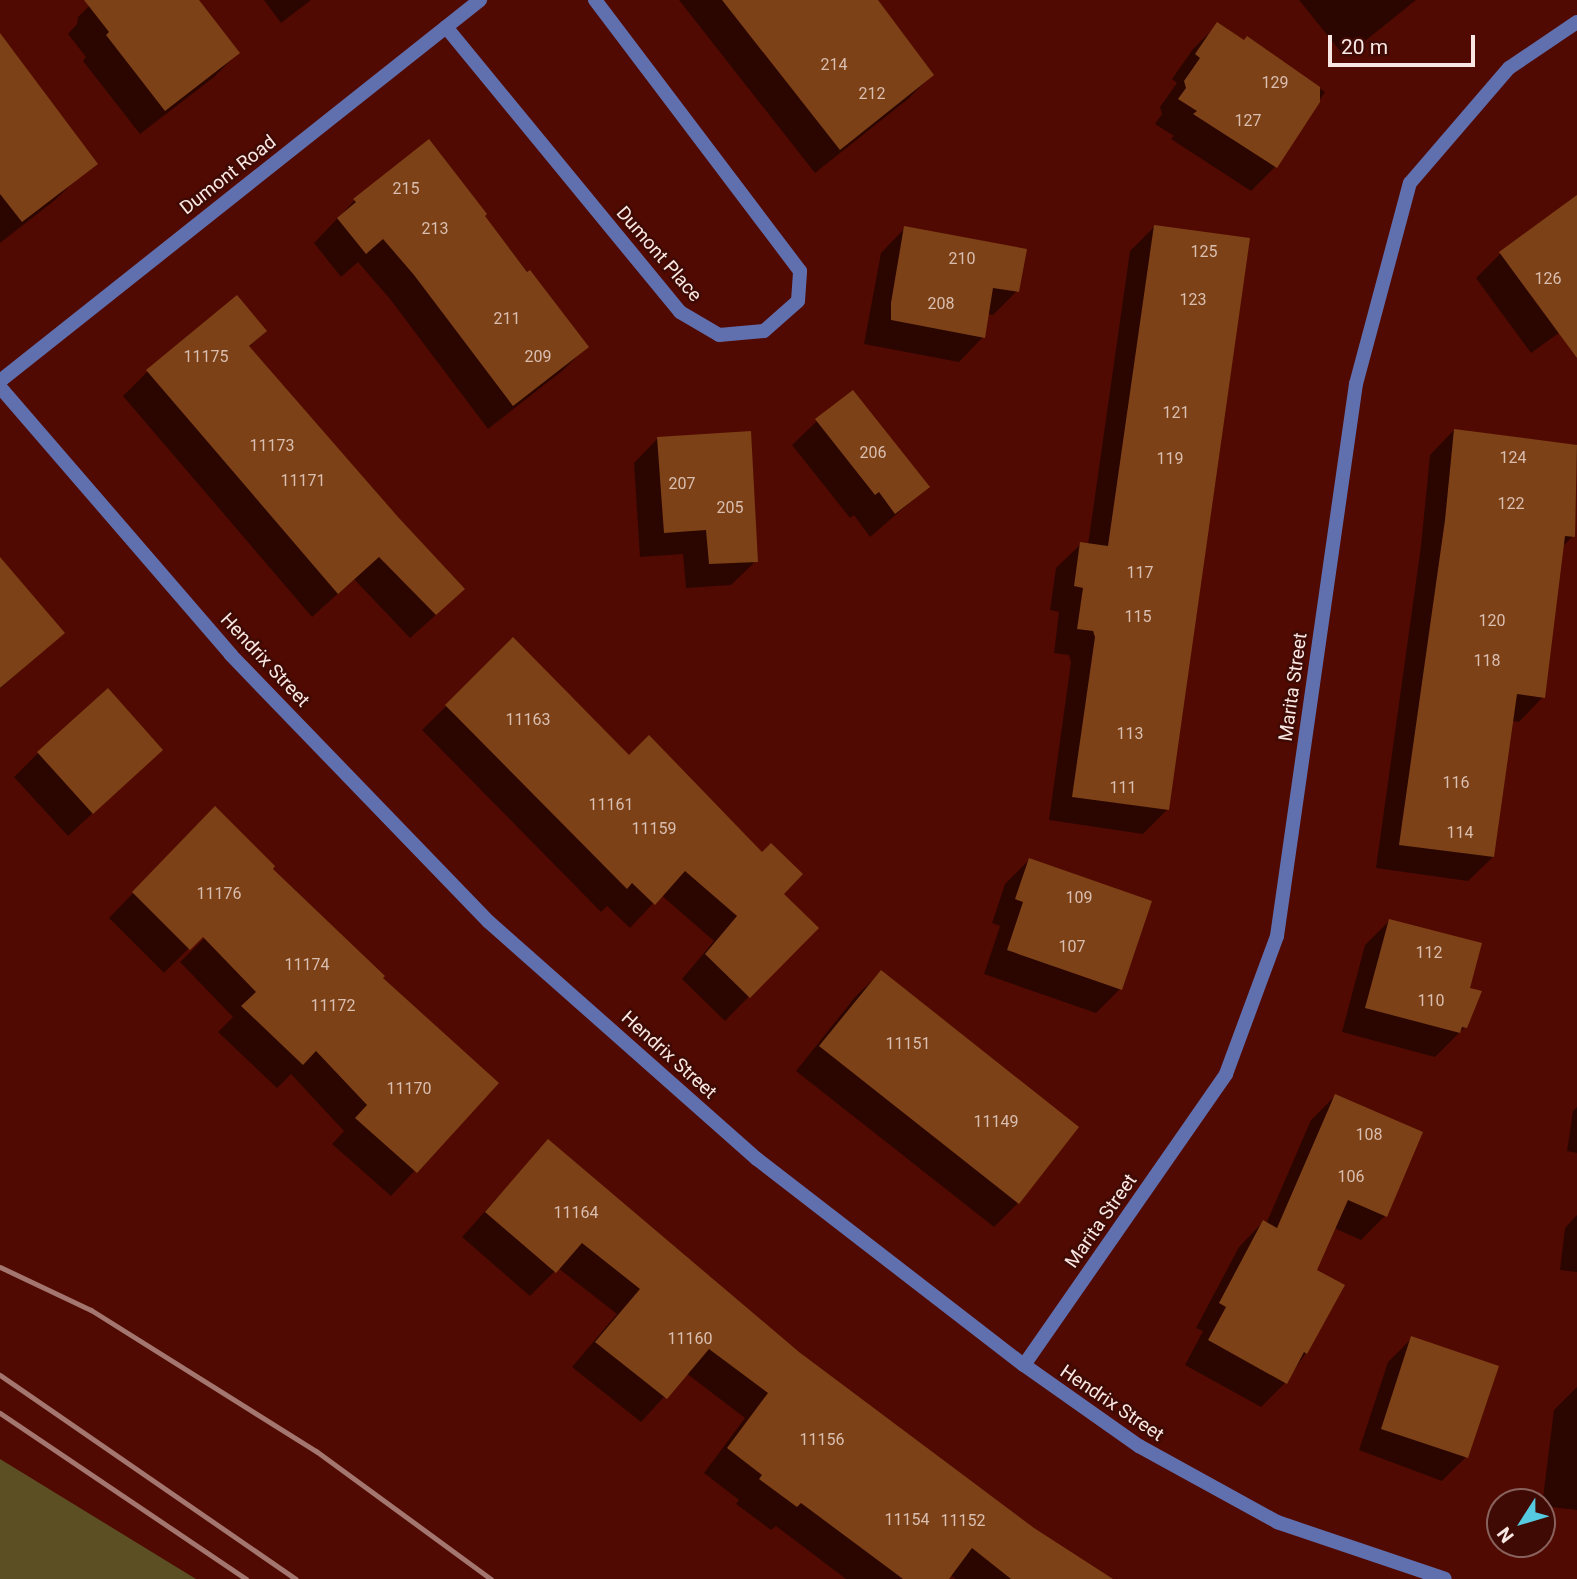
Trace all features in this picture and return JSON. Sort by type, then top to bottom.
[{"type":"street","name":"Dumont Road","points":[[0,381],[480,0]]},
{"type":"street","name":"Dumont Place","points":[[446,27],[680,312],[719,335],[764,331],[798,301],[800,271],[595,0]]},
{"type":"street","name":"Marita Street","points":[[1024,1365],[1226,1074],[1277,936],[1356,384],[1410,183],[1509,68],[1577,22]]},
{"type":"street","name":"Hendrix Street","points":[[0,387],[231,655],[489,922],[757,1159],[1024,1365],[1139,1446],[1276,1522],[1445,1579]]},
{"type":"shaded area","points":[[0,1459],[196,1579],[0,1579]]},
{"type":"building","points":[[84,0],[199,0],[240,53],[165,111],[106,35],[109,32]]},
{"type":"building","points":[[722,0],[878,0],[934,75],[840,150]]},
{"type":"building","points":[[1217,22],[1244,40],[1247,36],[1320,87],[1320,102],[1277,168],[1193,114],[1197,111],[1178,99],[1186,88],[1184,81],[1200,58],[1195,54]]},
{"type":"building","points":[[0,33],[98,164],[22,222],[0,194]]},
{"type":"building","points":[[429,139],[487,214],[485,216],[527,272],[530,270],[589,347],[513,406],[414,275],[383,239],[366,254],[337,218],[356,202],[353,199]]},
{"type":"building","points":[[1577,195],[1577,358],[1499,252]]},
{"type":"building","points":[[1154,225],[1250,238],[1169,810],[1072,797],[1095,637],[1093,631],[1077,629],[1083,588],[1074,586],[1080,542],[1108,546]]},
{"type":"building","points":[[904,226],[1027,249],[1019,292],[993,288],[985,338],[891,320],[891,303]]},
{"type":"building","points":[[237,295],[267,331],[249,346],[398,517],[465,589],[436,615],[379,557],[338,594],[146,370]]},
{"type":"building","points":[[853,390],[930,487],[895,514],[879,492],[875,495],[815,419]]},
{"type":"building","points":[[1454,429],[1577,445],[1575,537],[1565,536],[1545,698],[1517,694],[1494,857],[1399,845],[1445,520]]},
{"type":"building","points":[[751,431],[758,562],[709,564],[706,530],[664,533],[657,437]]},
{"type":"building","points":[[0,557],[65,633],[0,688]]},
{"type":"building","points":[[513,637],[629,755],[649,735],[762,852],[771,843],[803,874],[784,894],[819,928],[750,998],[705,954],[737,916],[685,871],[655,905],[632,883],[627,889],[445,705]]},
{"type":"building","points":[[108,688],[163,750],[93,814],[37,752]]},
{"type":"building","points":[[215,806],[275,866],[273,869],[385,976],[383,978],[499,1083],[417,1173],[355,1118],[367,1105],[316,1051],[303,1065],[241,1006],[256,992],[203,937],[190,950],[132,892]]},
{"type":"building","points":[[1029,858],[1152,901],[1122,990],[1007,950],[1023,902],[1015,899]]},
{"type":"building","points":[[1389,919],[1482,943],[1470,988],[1482,991],[1467,1028],[1462,1027],[1460,1033],[1365,1008]]},
{"type":"building","points":[[881,970],[1079,1127],[1019,1204],[819,1046]]},
{"type":"building","points":[[1335,1094],[1423,1132],[1387,1217],[1348,1200],[1317,1270],[1345,1285],[1287,1384],[1208,1340],[1226,1307],[1219,1303],[1263,1220],[1277,1228]]},
{"type":"building","points":[[548,1139],[799,1352],[1034,1528],[1113,1579],[1011,1579],[972,1548],[949,1579],[903,1579],[801,1503],[797,1507],[759,1479],[762,1475],[727,1448],[768,1393],[709,1349],[667,1399],[595,1342],[640,1289],[582,1243],[556,1273],[485,1212]]},
{"type":"building","points":[[1411,1336],[1499,1366],[1468,1458],[1381,1429]]},
{"type":"railway","points":[[0,1267],[91,1310],[316,1451],[491,1579]]},
{"type":"railway","points":[[0,1375],[296,1579]]},
{"type":"railway","points":[[0,1413],[246,1579]]}]
